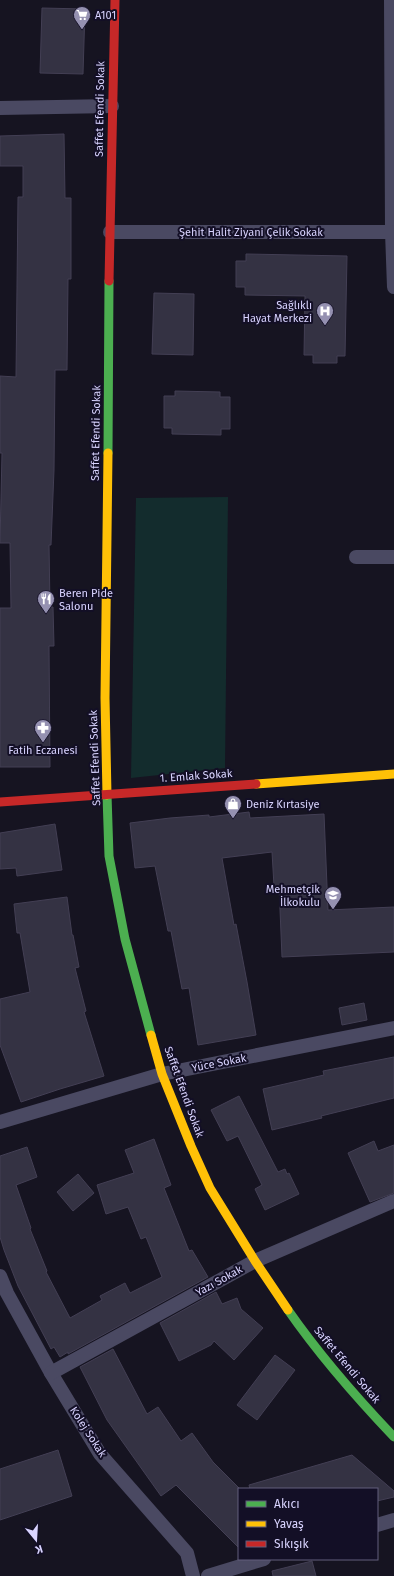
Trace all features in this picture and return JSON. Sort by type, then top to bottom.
[{"type":"street","name":"Saffet Efendi Sokak","points":[[115,0],[110,232],[105,698],[109,794],[109,856],[125,939],[162,1074],[191,1146],[210,1188],[255,1261],[310,1340],[348,1388],[394,1437]]},
{"type":"street","points":[[391,0],[392,232],[394,287]]},
{"type":"street","points":[[0,108],[112,106]]},
{"type":"street","name":"Şehit Halit Ziyani Çelik Sokak","points":[[110,232],[392,232]]},
{"type":"street","points":[[356,557],[394,557]]},
{"type":"street","name":"1. Emlak Sokak","points":[[0,802],[394,774]]},
{"type":"street","name":"Yüce Sokak","points":[[0,1122],[162,1074],[394,1028]]},
{"type":"street","name":"Yazı Sokak","points":[[51,1373],[255,1261],[394,1201]]},
{"type":"street","name":"Kolej Sokak","points":[[0,1276],[7,1293],[51,1373],[100,1454],[187,1553],[193,1576]]},
{"type":"street","points":[[378,1525],[394,1520]]},
{"type":"street","points":[[208,1576],[261,1560]]},
{"type":"green space","points":[[228,497],[225,768],[131,778],[136,498]]},
{"type":"building","points":[[42,8],[85,9],[83,74],[40,73]]},
{"type":"building","points":[[64,134],[65,198],[71,198],[71,279],[68,279],[67,370],[55,370],[54,470],[51,545],[49,545],[50,607],[53,607],[54,646],[49,646],[50,767],[0,767],[0,608],[11,608],[10,543],[0,543],[2,453],[0,453],[0,376],[16,377],[18,197],[23,197],[23,166],[0,166],[0,136]]},
{"type":"building","name":"Sağlıklı Hayat Merkezi","points":[[246,254],[347,256],[345,356],[337,356],[337,363],[313,363],[313,355],[304,355],[305,296],[245,295],[245,287],[236,287],[236,261],[246,261]]},
{"type":"building","points":[[154,293],[194,294],[193,355],[152,354]]},
{"type":"building","points":[[175,391],[220,392],[220,397],[230,397],[230,429],[221,429],[221,435],[172,434],[172,428],[164,428],[164,396],[175,396]]},
{"type":"building","points":[[249,812],[250,818],[324,814],[328,910],[394,907],[394,952],[282,957],[279,886],[274,886],[272,852],[222,858],[234,925],[236,924],[256,1035],[198,1045],[189,988],[182,989],[171,931],[168,931],[155,866],[135,868],[130,823],[209,815],[209,817]]},
{"type":"building","points":[[55,824],[62,870],[17,876],[16,868],[0,869],[0,833]]},
{"type":"building","points":[[67,897],[72,935],[79,967],[75,968],[86,1011],[84,1012],[104,1076],[21,1102],[0,1045],[0,999],[30,992],[20,933],[17,933],[14,904]]},
{"type":"building","points":[[364,1003],[367,1020],[342,1025],[339,1008]]},
{"type":"building","points":[[394,1057],[394,1098],[272,1130],[263,1089],[324,1075],[323,1071]]},
{"type":"building","points":[[239,1096],[278,1172],[285,1169],[287,1174],[289,1173],[299,1194],[265,1210],[255,1189],[262,1185],[238,1136],[227,1141],[211,1110]]},
{"type":"building","points":[[154,1139],[171,1185],[164,1188],[189,1251],[192,1250],[208,1277],[60,1357],[54,1347],[51,1349],[18,1286],[0,1237],[0,1156],[27,1147],[37,1177],[16,1185],[31,1228],[30,1229],[47,1271],[46,1272],[70,1318],[102,1300],[100,1296],[125,1283],[130,1293],[162,1277],[146,1237],[141,1239],[128,1207],[106,1214],[97,1185],[134,1173],[125,1150]]},
{"type":"building","points":[[374,1141],[378,1151],[394,1145],[394,1193],[370,1202],[348,1153]]},
{"type":"building","points":[[78,1174],[94,1193],[73,1211],[57,1192]]},
{"type":"building","points":[[216,1292],[222,1304],[237,1298],[241,1309],[263,1328],[234,1360],[214,1341],[211,1345],[179,1361],[160,1323]]},
{"type":"building","points":[[113,1349],[147,1414],[158,1407],[181,1441],[192,1433],[213,1462],[239,1488],[238,1547],[176,1485],[161,1496],[107,1420],[80,1367]]},
{"type":"building","points":[[275,1355],[295,1370],[257,1420],[237,1405]]},
{"type":"building","points":[[58,1450],[72,1496],[0,1520],[0,1469]]},
{"type":"building","points":[[352,1455],[394,1491],[394,1497],[378,1501],[378,1488],[250,1488],[249,1485]]},
{"type":"building","points":[[312,1561],[316,1576],[273,1576],[272,1571]]},
{"type":"traffic: fast","points":[[108,453],[109,281]]},
{"type":"traffic: fast","points":[[107,795],[109,856],[125,939],[151,1035]]},
{"type":"traffic: fast","points":[[288,1310],[338,1375],[394,1437]]},
{"type":"traffic: slow","points":[[107,795],[105,698],[108,453]]},
{"type":"traffic: slow","points":[[256,784],[394,774]]},
{"type":"traffic: slow","points":[[151,1035],[162,1074],[191,1146],[210,1188],[255,1261],[288,1310]]},
{"type":"traffic: jam","points":[[109,281],[115,0]]},
{"type":"traffic: jam","points":[[0,802],[256,784]]},
{"type":"place","name":"A101","points":[[82,30]]},
{"type":"place","name":"Sağlıklı Hayat Merkezi","points":[[325,326]]},
{"type":"place","name":"Beren Pide Salonu","points":[[46,614]]},
{"type":"place","name":"Fatih Eczanesi","points":[[43,743]]},
{"type":"place","name":"Deniz Kırtasiye","points":[[233,819]]},
{"type":"place","name":"Mehmetçik İlkokulu","points":[[333,910]]}]
